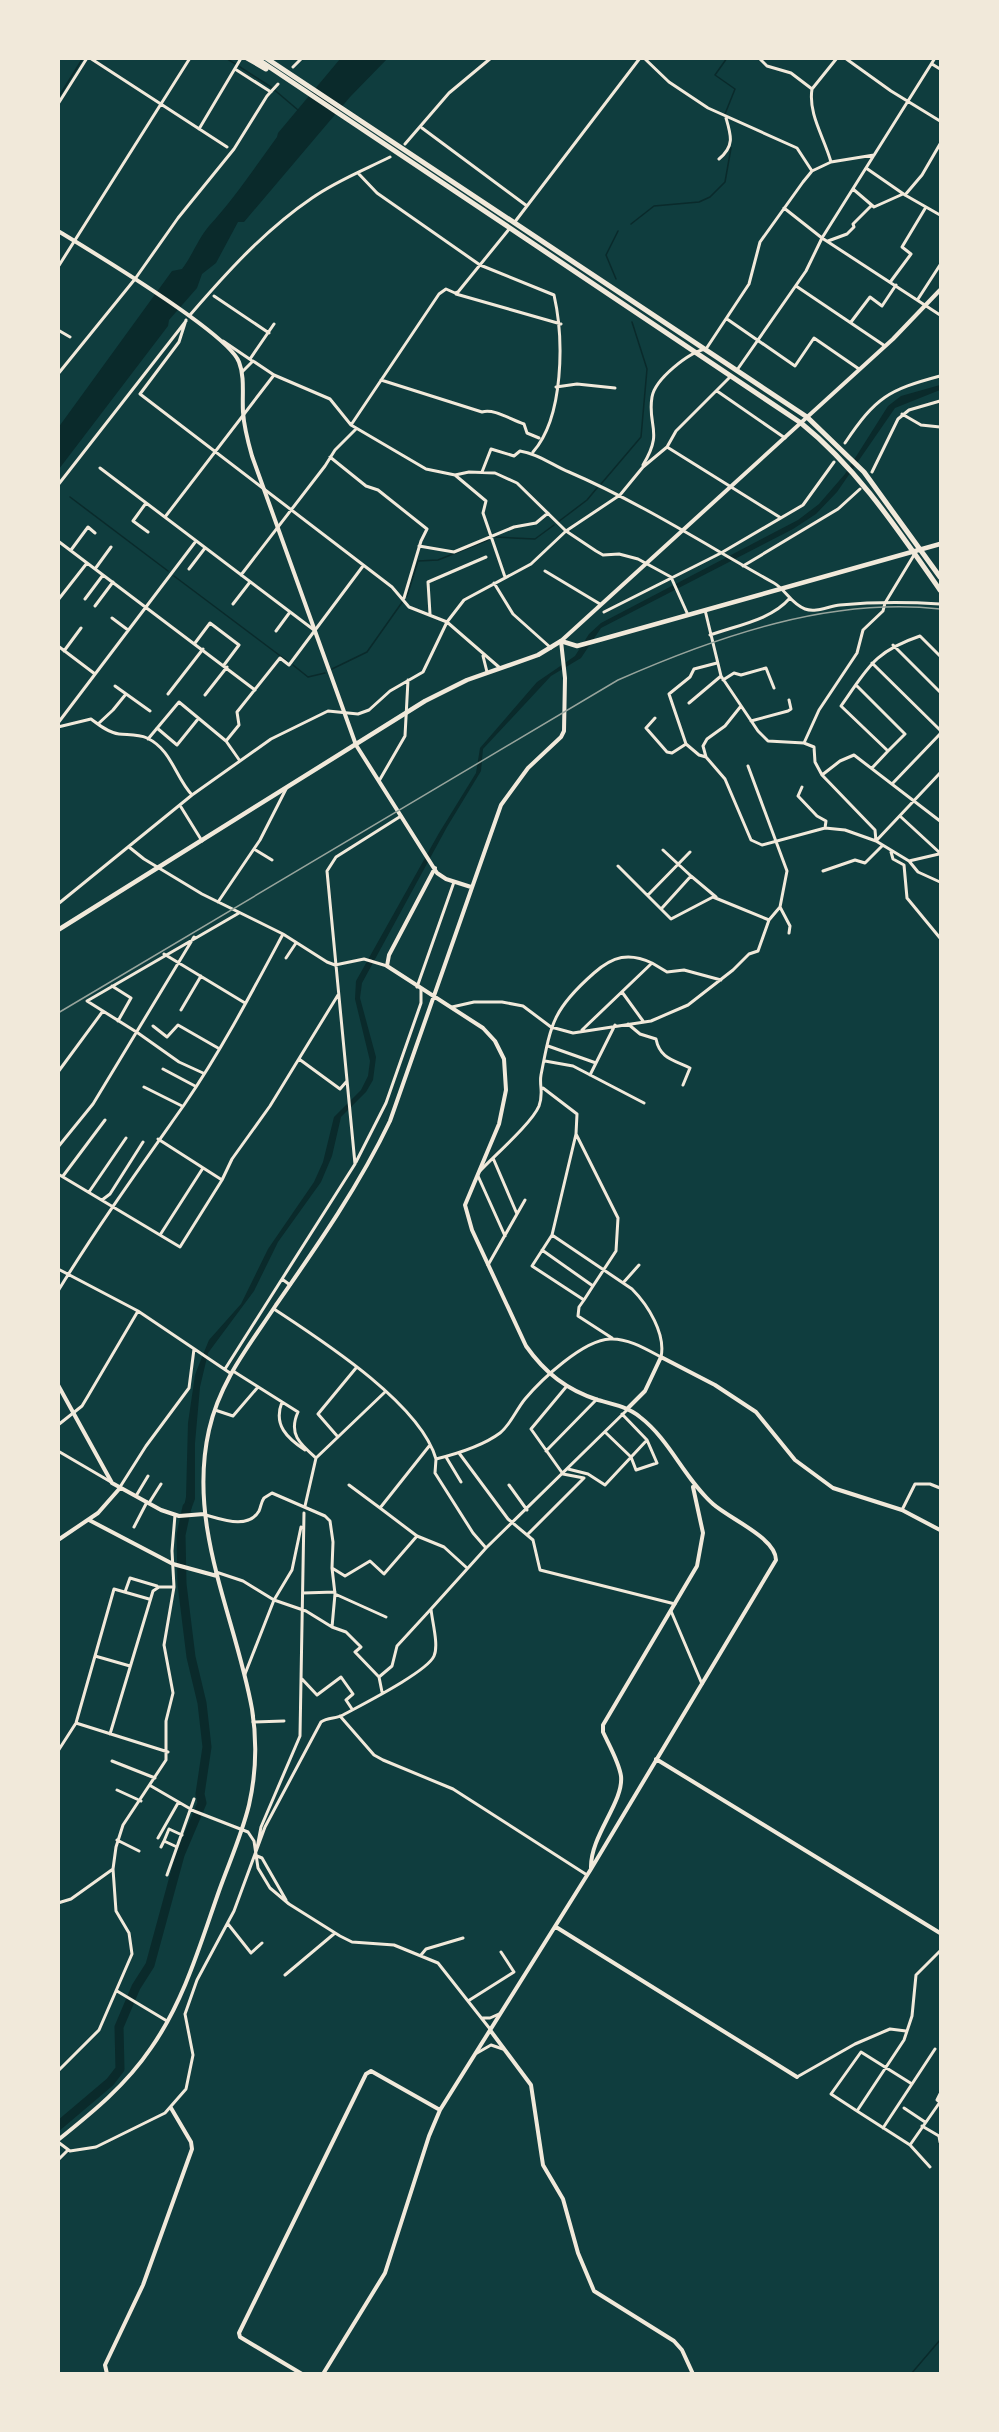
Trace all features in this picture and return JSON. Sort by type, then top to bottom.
[{"type":"highway","points":[[248,58],[295,82]]},
{"type":"highway","points":[[256,58],[514,222],[807,417],[848,454],[864,472],[940,577]]},
{"type":"highway","points":[[266,58],[295,82],[379,142],[801,423],[844,462],[860,480],[940,590]]},
{"type":"main road","points":[[58,930],[446,690],[551,648],[561,641],[577,646],[783,588],[917,547],[940,544]]},
{"type":"street","points":[[58,104],[89,58],[227,147]]},
{"type":"street","points":[[58,267],[190,58]]},
{"type":"street","points":[[293,67],[302,58]]},
{"type":"street","points":[[405,144],[422,128],[449,93],[491,58]]},
{"type":"street","points":[[455,293],[509,230],[642,58],[669,82],[726,118],[797,147],[812,171]]},
{"type":"street","points":[[759,58],[767,66],[791,73],[812,89]]},
{"type":"street","points":[[831,162],[824,137],[810,104],[812,89],[837,58]]},
{"type":"street","points":[[845,58],[908,102],[940,121]]},
{"type":"street","points":[[737,369],[796,286],[822,238],[935,58]]},
{"type":"street","points":[[932,64],[940,69]]},
{"type":"street","points":[[199,129],[237,65],[272,90]]},
{"type":"street","points":[[58,374],[135,279],[178,218],[234,149],[278,84]]},
{"type":"street","points":[[719,159],[729,149],[732,139],[726,118]]},
{"type":"street","points":[[422,128],[527,206]]},
{"type":"street","points":[[854,189],[874,207],[883,201],[904,194],[922,175],[940,144]]},
{"type":"street","points":[[59,903],[192,795],[290,729],[328,711],[358,714],[369,710],[390,691],[427,668],[447,622],[464,600],[531,564],[566,531],[620,495],[642,467],[655,440],[652,394],[669,373],[694,351],[706,349],[749,284],[760,242],[784,208],[812,171],[831,162],[874,155]]},
{"type":"street","points":[[58,485],[187,317],[232,266],[270,230],[312,198],[390,157]]},
{"type":"street","points":[[866,168],[904,194],[940,212]]},
{"type":"street","points":[[357,173],[377,193],[480,265],[554,295],[561,324],[556,387],[551,420],[532,453]]},
{"type":"street","points":[[828,241],[850,232],[855,227],[853,224],[872,205]]},
{"type":"street","points":[[891,281],[911,254],[902,247],[927,207]]},
{"type":"street","points":[[784,208],[822,238],[940,315]]},
{"type":"street","points":[[58,231],[135,279],[274,375],[330,399],[356,429],[372,435],[426,470],[455,475],[495,473],[517,483],[566,531],[603,555],[619,554],[671,578],[688,615]]},
{"type":"street","points":[[918,299],[940,265]]},
{"type":"street","points":[[851,322],[870,297],[882,306],[896,285]]},
{"type":"street","points":[[796,286],[885,346]]},
{"type":"street","points":[[351,425],[439,294],[446,289],[561,324]]},
{"type":"street","points":[[431,1609],[433,1658],[413,1674],[340,1716],[326,1718],[321,1722],[269,1820],[228,1924],[202,1967],[185,2014],[193,2060],[186,2088],[171,2108],[96,2147],[78,2152],[68,2150],[58,2141],[103,2105],[124,2083],[153,2046],[180,1998],[241,1828],[253,1781],[256,1754],[245,1676],[217,1574],[204,1514],[203,1470],[215,1410],[231,1371],[290,1285],[376,1149],[390,1121],[501,805],[528,768],[561,737],[565,711],[565,678],[561,641],[885,346],[927,306],[940,290]]},
{"type":"street","points":[[214,297],[269,333]]},
{"type":"street","points":[[187,317],[179,342],[140,394],[363,565],[412,609],[447,622],[482,655],[500,668]]},
{"type":"street","points":[[727,319],[795,366],[814,338],[859,369]]},
{"type":"street","points":[[242,372],[274,324]]},
{"type":"street","points":[[58,330],[70,337]]},
{"type":"street","points":[[223,341],[237,357],[242,372],[243,414],[252,456],[356,745],[441,876],[471,887]]},
{"type":"street","points":[[165,517],[274,375]]},
{"type":"street","points":[[642,467],[667,447],[676,431],[731,376]]},
{"type":"street","points":[[845,443],[866,414],[890,391],[940,376]]},
{"type":"street","points":[[381,380],[482,412],[487,410],[500,414],[524,424],[526,433],[540,439]]},
{"type":"street","points":[[556,387],[578,384],[615,388]]},
{"type":"street","points":[[717,391],[785,438]]},
{"type":"street","points":[[872,472],[892,426],[902,414],[940,401]]},
{"type":"street","points":[[902,414],[921,425],[940,427]]},
{"type":"street","points":[[242,575],[330,457],[356,429]]},
{"type":"street","points":[[667,447],[781,518]]},
{"type":"street","points":[[482,472],[491,450],[514,456],[520,451],[532,453],[620,495],[683,530],[783,588],[790,598],[809,610],[841,605],[940,604]]},
{"type":"street","points":[[330,457],[366,486],[378,490],[427,528],[419,546],[409,588],[403,599]]},
{"type":"street","points":[[604,612],[722,554],[781,518],[809,499],[834,462]]},
{"type":"street","points":[[100,468],[314,630]]},
{"type":"street","points":[[455,475],[486,501],[483,513],[505,577]]},
{"type":"street","points":[[742,565],[838,509],[860,489]]},
{"type":"street","points":[[146,503],[133,520],[148,532]]},
{"type":"street","points":[[419,546],[454,552],[514,528],[536,523],[548,513]]},
{"type":"street","points":[[70,550],[88,527],[95,533]]},
{"type":"street","points":[[58,541],[255,690]]},
{"type":"street","points":[[58,725],[196,541]]},
{"type":"street","points":[[95,568],[111,547]]},
{"type":"street","points":[[804,742],[819,710],[857,653],[863,630],[883,611],[885,603],[917,547]]},
{"type":"street","points":[[189,569],[205,548]]},
{"type":"street","points":[[430,614],[428,582],[486,557]]},
{"type":"street","points":[[58,600],[87,562]]},
{"type":"street","points":[[226,741],[239,725],[237,712],[280,658],[289,665],[363,565]]},
{"type":"street","points":[[545,571],[600,604]]},
{"type":"street","points":[[85,599],[103,575]]},
{"type":"street","points":[[95,606],[113,582]]},
{"type":"street","points":[[233,604],[250,582]]},
{"type":"street","points":[[494,583],[513,614],[551,648]]},
{"type":"street","points":[[710,635],[772,614],[790,598]]},
{"type":"street","points":[[705,610],[722,678],[751,721],[768,741],[804,742],[814,747],[815,762],[822,775],[875,830],[876,841]]},
{"type":"street","points":[[276,631],[290,612]]},
{"type":"street","points":[[112,618],[128,630]]},
{"type":"street","points":[[195,643],[210,623],[239,645],[205,695]]},
{"type":"street","points":[[64,651],[81,628]]},
{"type":"street","points":[[888,751],[841,706],[872,663],[893,645],[920,636],[940,656]]},
{"type":"street","points":[[893,645],[940,692]]},
{"type":"street","points":[[58,646],[95,674]]},
{"type":"street","points":[[168,694],[203,649]]},
{"type":"street","points":[[482,655],[488,672]]},
{"type":"street","points":[[706,757],[699,755],[686,744],[669,694],[690,677],[694,669],[717,663]]},
{"type":"street","points":[[872,663],[940,732],[892,784]]},
{"type":"street","points":[[689,704],[722,678],[734,673],[741,675],[766,668],[774,688]]},
{"type":"street","points":[[379,781],[405,736],[408,680]]},
{"type":"street","points":[[856,685],[905,734],[872,768]]},
{"type":"street","points":[[115,686],[150,711]]},
{"type":"street","points":[[98,724],[126,694]]},
{"type":"street","points":[[751,721],[788,711],[791,709],[789,700]]},
{"type":"street","points":[[148,739],[178,702],[226,741],[240,761]]},
{"type":"street","points":[[741,706],[725,726],[705,741],[706,757],[724,780],[751,840],[762,845],[825,828],[845,830],[876,841],[909,861],[918,872],[940,882]]},
{"type":"street","points":[[655,718],[646,728],[666,752],[672,753],[686,744]]},
{"type":"street","points":[[58,725],[91,719],[117,734],[148,739],[166,753],[174,763],[181,783],[192,795]]},
{"type":"street","points":[[157,728],[177,745],[198,719]]},
{"type":"street","points":[[822,775],[849,756],[854,755],[915,800],[940,822]]},
{"type":"street","points":[[452,1007],[474,1002],[502,1002],[523,1006],[551,1026],[573,1033],[643,1021],[676,1012],[721,980],[750,954],[760,949],[769,920],[780,907],[787,871],[748,766]]},
{"type":"street","points":[[876,841],[940,773]]},
{"type":"street","points":[[802,787],[798,796],[817,816],[826,821],[825,828]]},
{"type":"street","points":[[218,902],[254,849],[286,789]]},
{"type":"street","points":[[180,806],[202,841]]},
{"type":"street","points":[[355,1164],[350,1096],[326,878],[330,864],[344,851],[401,816]]},
{"type":"street","points":[[901,817],[940,853]]},
{"type":"street","points":[[129,846],[159,868],[218,902],[283,934],[335,964],[364,958],[387,966],[491,1035],[500,1050],[506,1070],[506,1090],[499,1124],[465,1205],[468,1219],[526,1346],[547,1371],[566,1387],[628,1408],[655,1431],[693,1486],[716,1506],[769,1542],[776,1553],[773,1567],[591,1869],[440,2110],[429,2136],[385,2273],[323,2373]]},
{"type":"street","points":[[823,871],[855,860],[865,863],[882,846]]},
{"type":"street","points":[[254,849],[272,860]]},
{"type":"street","points":[[663,850],[716,897],[769,920]]},
{"type":"street","points":[[648,895],[690,852]]},
{"type":"street","points":[[891,852],[893,859],[904,865],[907,898],[940,938]]},
{"type":"street","points":[[909,861],[940,853]]},
{"type":"street","points":[[618,866],[661,909],[675,918],[708,899],[716,897]]},
{"type":"street","points":[[387,966],[389,955],[435,868]]},
{"type":"street","points":[[661,909],[691,876]]},
{"type":"street","points":[[225,1370],[355,1164],[386,1103],[421,1003],[419,988],[454,882]]},
{"type":"street","points":[[780,907],[790,926],[789,933]]},
{"type":"street","points":[[203,1073],[178,1062],[138,1032],[87,1001],[164,954],[239,913]]},
{"type":"street","points":[[58,1291],[158,1139],[183,1106],[283,934]]},
{"type":"street","points":[[58,1147],[93,1104],[194,937]]},
{"type":"street","points":[[286,958],[296,943]]},
{"type":"street","points":[[164,954],[244,1003]]},
{"type":"street","points":[[477,1175],[536,1111],[543,1088],[540,1078],[551,1026],[564,1001],[609,961],[631,956],[652,963],[667,972],[684,970],[721,980]]},
{"type":"street","points":[[580,1031],[652,963]]},
{"type":"street","points":[[181,1010],[201,976]]},
{"type":"street","points":[[112,986],[132,998],[118,1021]]},
{"type":"street","points":[[622,992],[643,1021]]},
{"type":"street","points":[[58,1174],[180,1248],[254,1124],[270,1106],[338,994]]},
{"type":"street","points":[[58,1072],[103,1011]]},
{"type":"street","points":[[628,1023],[640,1034],[656,1039],[658,1050],[666,1057],[690,1068],[683,1085]]},
{"type":"street","points":[[153,1026],[168,1037],[178,1025],[218,1048]]},
{"type":"street","points":[[590,1075],[615,1025]]},
{"type":"street","points":[[410,1035],[420,1038]]},
{"type":"street","points":[[548,1046],[596,1063]]},
{"type":"street","points":[[299,1059],[340,1089],[348,1081]]},
{"type":"street","points":[[545,1061],[573,1066],[644,1103]]},
{"type":"street","points":[[163,1069],[195,1086]]},
{"type":"street","points":[[144,1087],[183,1106]]},
{"type":"street","points":[[543,1088],[577,1114],[576,1134],[552,1235],[532,1266],[584,1300]]},
{"type":"street","points":[[63,1176],[105,1120]]},
{"type":"street","points":[[576,1134],[618,1218],[616,1251],[584,1300],[578,1312],[580,1318],[612,1338],[635,1344],[715,1384],[756,1412],[795,1460],[833,1488],[902,1510],[940,1530]]},
{"type":"street","points":[[89,1192],[126,1138]]},
{"type":"street","points":[[158,1139],[222,1180]]},
{"type":"street","points":[[102,1200],[110,1194],[143,1142]]},
{"type":"street","points":[[493,1157],[517,1214]]},
{"type":"street","points":[[160,1235],[203,1168]]},
{"type":"street","points":[[477,1175],[505,1236]]},
{"type":"street","points":[[488,1265],[525,1200]]},
{"type":"street","points":[[379,1677],[392,1665],[397,1646],[467,1568],[645,1391],[661,1357],[661,1338],[637,1294],[552,1235]]},
{"type":"street","points":[[542,1250],[593,1286]]},
{"type":"street","points":[[623,1283],[639,1265]]},
{"type":"street","points":[[58,1269],[138,1311],[225,1370],[231,1371],[298,1412],[293,1423],[294,1434],[316,1458]]},
{"type":"street","points":[[282,1279],[290,1285]]},
{"type":"street","points":[[274,1309],[330,1346],[402,1408],[430,1445],[436,1460],[435,1473],[473,1533],[486,1548]]},
{"type":"street","points":[[58,1425],[82,1406],[138,1311]]},
{"type":"street","points":[[436,1460],[489,1440],[505,1428],[524,1401],[561,1363],[600,1341],[612,1338]]},
{"type":"street","points":[[58,1540],[89,1520],[120,1488],[146,1446],[189,1388],[194,1349]]},
{"type":"street","points":[[338,1437],[318,1414],[356,1368]]},
{"type":"street","points":[[58,1385],[112,1483]]},
{"type":"street","points":[[215,1410],[233,1416],[258,1387]]},
{"type":"street","points":[[528,1534],[584,1478],[564,1474],[531,1429],[566,1387]]},
{"type":"street","points":[[245,1676],[274,1600],[294,1564],[316,1458],[385,1392]]},
{"type":"street","points":[[546,1451],[597,1399]]},
{"type":"street","points":[[282,1402],[278,1415],[280,1425],[292,1441],[316,1458]]},
{"type":"street","points":[[605,1432],[631,1457],[636,1470],[657,1463],[647,1440],[622,1414]]},
{"type":"street","points":[[568,1469],[588,1474],[605,1485],[647,1440]]},
{"type":"street","points":[[380,1508],[430,1445]]},
{"type":"street","points":[[58,1451],[120,1488],[177,1516],[204,1514],[237,1522],[245,1521],[259,1511],[264,1498],[272,1493],[321,1512],[330,1521],[333,1542],[332,1568],[335,1593],[332,1627]]},
{"type":"street","points":[[459,1453],[508,1519],[533,1540],[540,1570],[675,1604]]},
{"type":"street","points":[[446,1457],[461,1482]]},
{"type":"street","points":[[136,1496],[148,1476]]},
{"type":"street","points":[[134,1527],[161,1484]]},
{"type":"street","points":[[902,1510],[915,1484],[930,1484],[940,1488]]},
{"type":"street","points":[[349,1485],[417,1536],[444,1547],[467,1568]]},
{"type":"street","points":[[509,1485],[527,1510]]},
{"type":"street","points":[[591,1869],[591,1854],[619,1790],[621,1775],[603,1732],[603,1725],[697,1566],[702,1549],[703,1533],[693,1486]]},
{"type":"street","points":[[256,1856],[261,1827],[300,1736],[304,1513]]},
{"type":"street","points":[[58,2071],[99,2030],[129,1965],[132,1942],[116,1911],[113,1869],[117,1840],[123,1825],[156,1778],[168,1752],[166,1721],[173,1693],[164,1645],[174,1587],[173,1564],[177,1516]]},
{"type":"street","points":[[89,1520],[173,1564],[243,1581],[274,1600],[306,1611],[332,1627],[346,1632],[361,1647],[355,1652],[379,1677],[382,1692]]},
{"type":"street","points":[[332,1568],[345,1576],[370,1561],[384,1574],[407,1551],[417,1536]]},
{"type":"street","points":[[125,1592],[130,1578],[159,1587],[174,1587]]},
{"type":"street","points":[[110,1734],[149,1599],[153,1591],[159,1587]]},
{"type":"street","points":[[58,1750],[76,1723],[114,1589],[149,1599]]},
{"type":"street","points":[[303,1593],[335,1593],[386,1617]]},
{"type":"street","points":[[670,1611],[702,1684]]},
{"type":"street","points":[[95,1656],[130,1666]]},
{"type":"street","points":[[301,1678],[317,1695],[341,1677],[353,1694],[346,1700],[352,1709]]},
{"type":"street","points":[[340,1716],[374,1755],[453,1789],[587,1875]]},
{"type":"street","points":[[253,1722],[284,1721]]},
{"type":"street","points":[[76,1723],[168,1752]]},
{"type":"street","points":[[656,1759],[940,1933]]},
{"type":"street","points":[[112,1761],[156,1778]]},
{"type":"street","points":[[151,1786],[193,1811],[241,1828],[252,1836],[263,1879],[289,1904],[335,1933],[352,1942],[394,1945],[438,1963],[531,2085],[543,2165],[563,2199],[578,2253],[594,2291],[674,2341],[693,2373]]},
{"type":"street","points":[[117,1790],[141,1801]]},
{"type":"street","points":[[167,1875],[193,1811],[194,1799]]},
{"type":"street","points":[[158,1838],[178,1803]]},
{"type":"street","points":[[161,1847],[169,1829],[182,1835]]},
{"type":"street","points":[[117,1840],[139,1851]]},
{"type":"street","points":[[164,1841],[177,1847]]},
{"type":"street","points":[[256,1856],[262,1858],[289,1904]]},
{"type":"street","points":[[58,1903],[72,1899],[113,1869]]},
{"type":"street","points":[[228,1924],[251,1953],[262,1943]]},
{"type":"street","points":[[556,1927],[797,2077],[855,2044],[890,2029],[906,2031]]},
{"type":"street","points":[[285,1975],[335,1933]]},
{"type":"street","points":[[420,1955],[426,1949],[463,1938]]},
{"type":"street","points":[[856,2111],[886,2067],[906,2031],[912,2016],[916,1975],[940,1951]]},
{"type":"street","points":[[468,2001],[514,1972],[501,1952]]},
{"type":"street","points":[[117,1991],[167,2021]]},
{"type":"street","points":[[479,2015],[490,2018],[502,2011]]},
{"type":"street","points":[[474,2055],[494,2045],[509,2054]]},
{"type":"street","points":[[883,2128],[935,2049]]},
{"type":"street","points":[[912,2084],[861,2052],[831,2094],[910,2145],[930,2167]]},
{"type":"street","points":[[302,2373],[240,2337],[239,2333],[365,2075],[372,2071],[440,2110]]},
{"type":"street","points":[[910,2145],[940,2103],[937,2100],[940,2094]]},
{"type":"street","points":[[107,2373],[105,2366],[139,2295],[192,2150],[171,2108]]},
{"type":"street","points":[[904,2108],[925,2122]]},
{"type":"street","points":[[922,2126],[939,2136],[940,2142]]},
{"type":"street","points":[[58,2160],[68,2150]]},
{"type":"water","points":[[340,59],[387,59],[350,97],[244,222],[238,222],[216,263],[202,274],[197,288],[169,320],[168,326],[59,469],[58,428],[172,271],[182,269],[205,231],[244,183],[278,133]]},
{"type":"water","points":[[940,385],[940,390],[895,408],[837,492],[816,514],[793,529],[601,628],[581,658],[551,676],[483,749],[481,771],[447,827],[362,983],[360,998],[376,1057],[373,1080],[366,1092],[341,1117],[332,1156],[321,1182],[278,1242],[254,1291],[208,1353],[200,1387],[195,1443],[195,1499],[189,1515],[182,1516],[186,1497],[188,1423],[195,1375],[209,1340],[241,1304],[268,1249],[314,1182],[323,1162],[334,1117],[361,1090],[368,1076],[370,1061],[355,999],[356,981],[439,833],[476,773],[480,748],[537,682],[575,656],[589,634],[601,623],[798,520],[819,504],[845,474],[888,406],[901,396]]},
{"type":"waterway","points":[[58,98],[83,58]]},
{"type":"waterway","points":[[226,58],[271,87],[298,110]]},
{"type":"waterway","points":[[725,114],[735,89],[715,75],[727,58]]},
{"type":"waterway","points":[[631,224],[654,206],[699,202],[710,197],[725,182],[731,148]]},
{"type":"waterway","points":[[616,279],[606,255],[618,231]]},
{"type":"waterway","points":[[601,484],[641,437],[647,369],[632,322]]},
{"type":"waterway","points":[[558,522],[587,500],[597,488]]},
{"type":"waterway","points":[[70,497],[168,571]]},
{"type":"waterway","points":[[495,537],[535,539],[554,525]]},
{"type":"waterway","points":[[407,596],[418,561],[438,560],[488,540]]},
{"type":"waterway","points":[[174,576],[287,661]]},
{"type":"waterway","points":[[332,669],[367,652],[403,601]]},
{"type":"waterway","points":[[293,665],[308,677],[325,673]]},
{"type":"waterway","points":[[58,2126],[110,2082],[120,2069],[119,2027],[136,1987],[150,1965],[180,1855],[202,1803],[200,1794],[207,1747],[202,1703],[191,1657],[182,1584],[181,1535],[187,1507]]},
{"type":"waterway","points":[[911,2374],[940,2340]]},
{"type":"railway","points":[[58,1013],[618,680],[695,649],[775,624],[857,609],[899,607],[940,609]]}]
